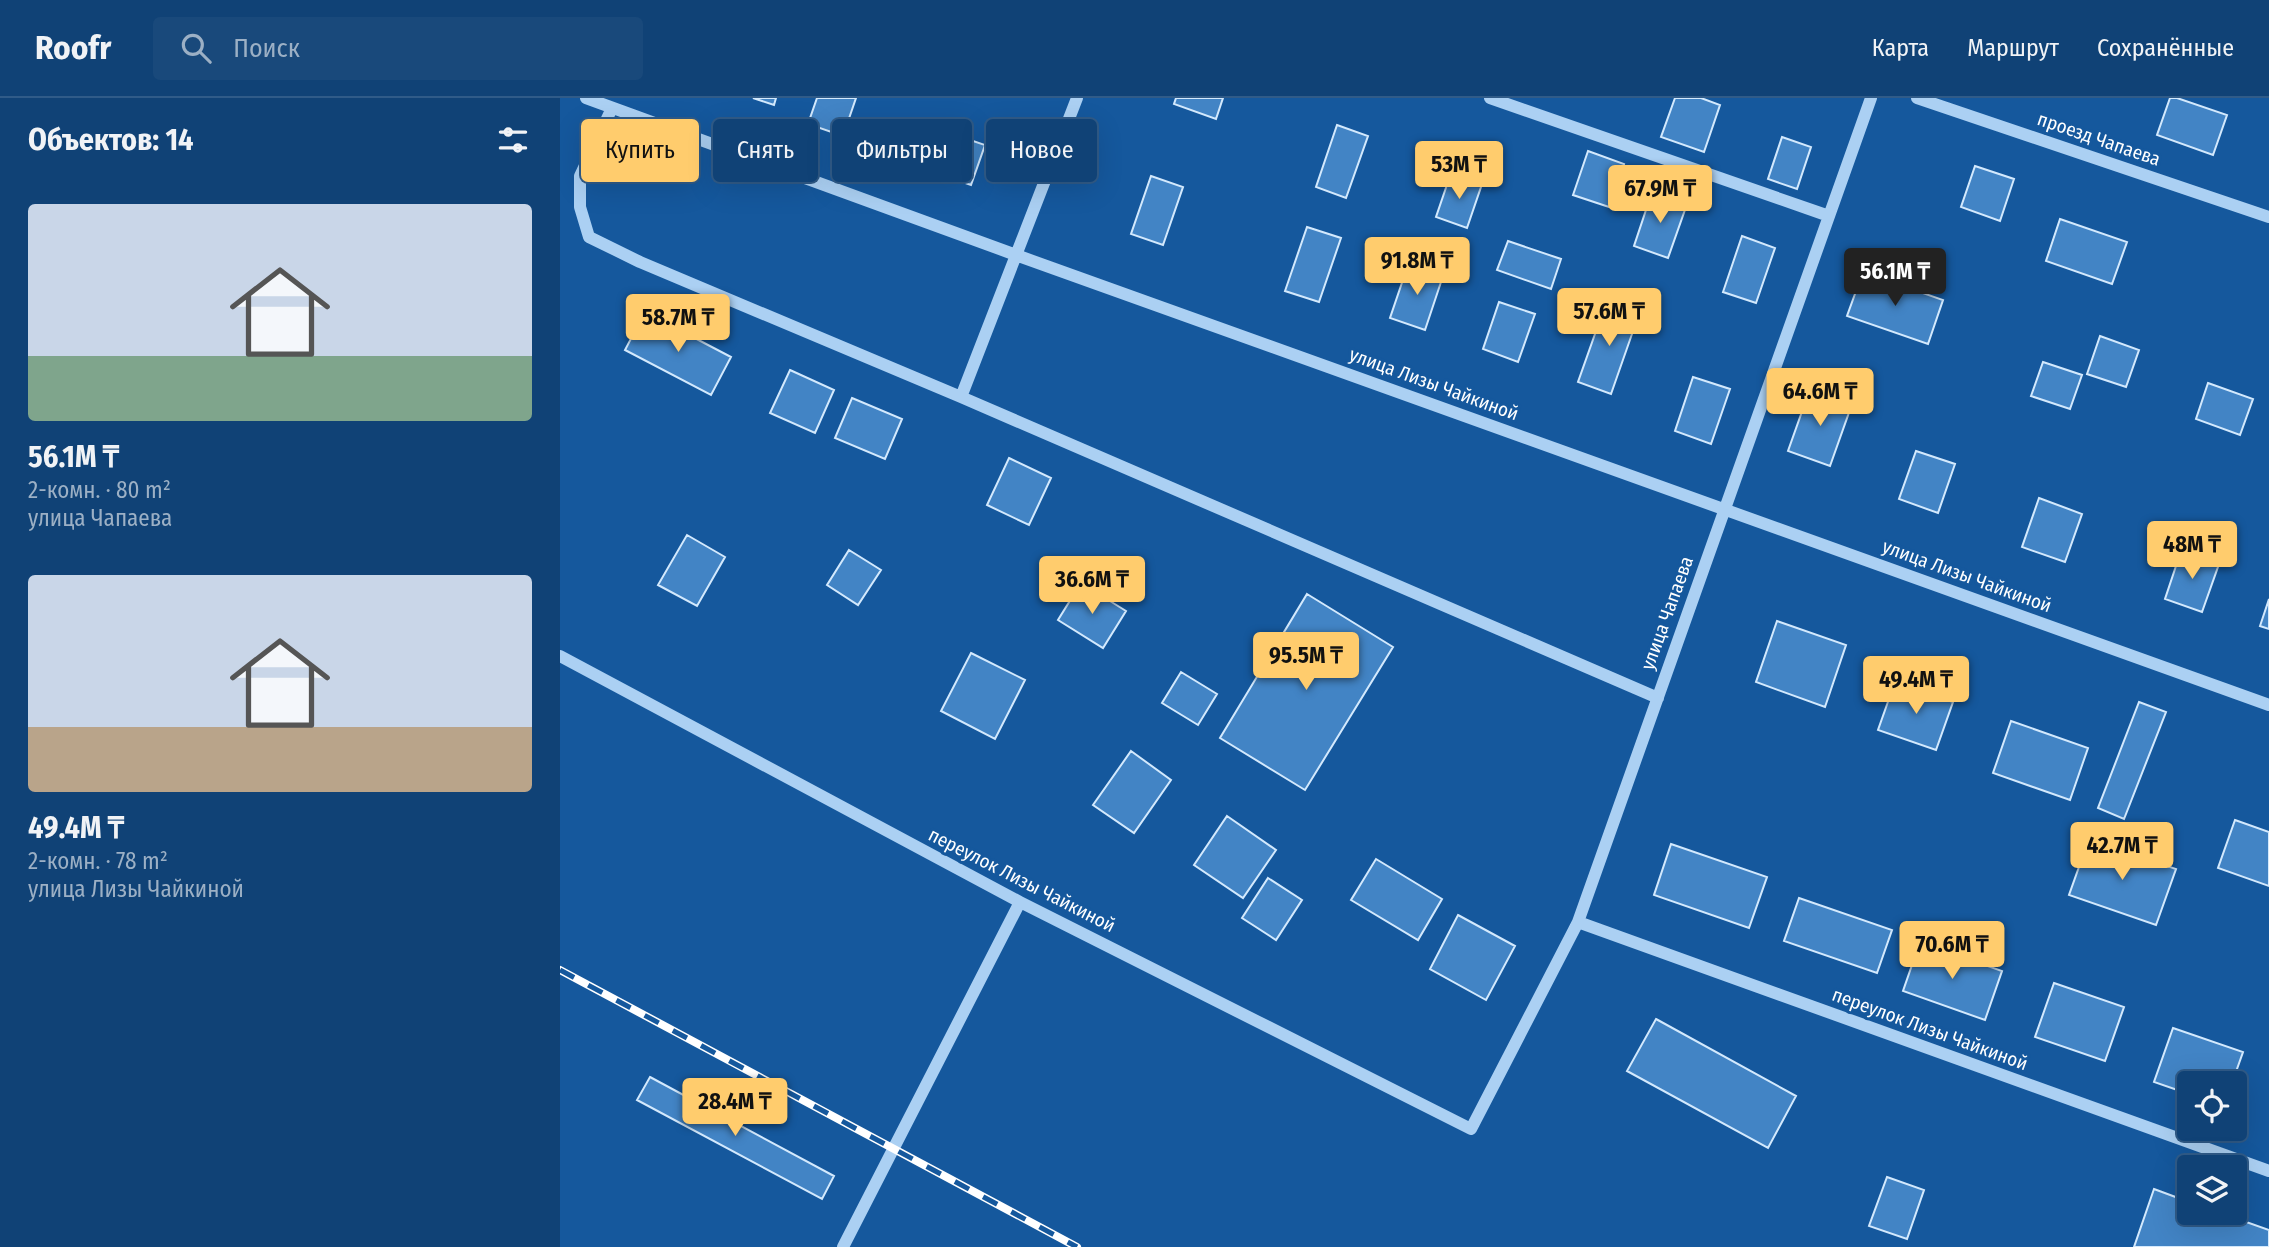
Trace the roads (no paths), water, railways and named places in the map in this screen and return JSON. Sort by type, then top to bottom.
[{"type":"street","name":"улица Лизы Чайкиной","points":[[586,98],[2269,705]]},
{"type":"street","points":[[961,397],[1077,98]]},
{"type":"street","points":[[1490,98],[1829,216]]},
{"type":"street","name":"улица Чапаева","points":[[1471,1129],[1578,922],[1871,98]]},
{"type":"street","name":"проезд Чапаева","points":[[1917,98],[2269,217]]},
{"type":"street","points":[[612,107],[580,176],[580,207],[589,237],[640,262],[961,397],[1658,698]]},
{"type":"street","name":"переулок Лизы Чайкиной","points":[[560,656],[1020,902],[1471,1129]]},
{"type":"street","points":[[843,1247],[1020,902]]},
{"type":"street","name":"переулок Лизы Чайкиной","points":[[1578,922],[2269,1171]]},
{"type":"railway","points":[[560,970],[1077,1247]]}]
